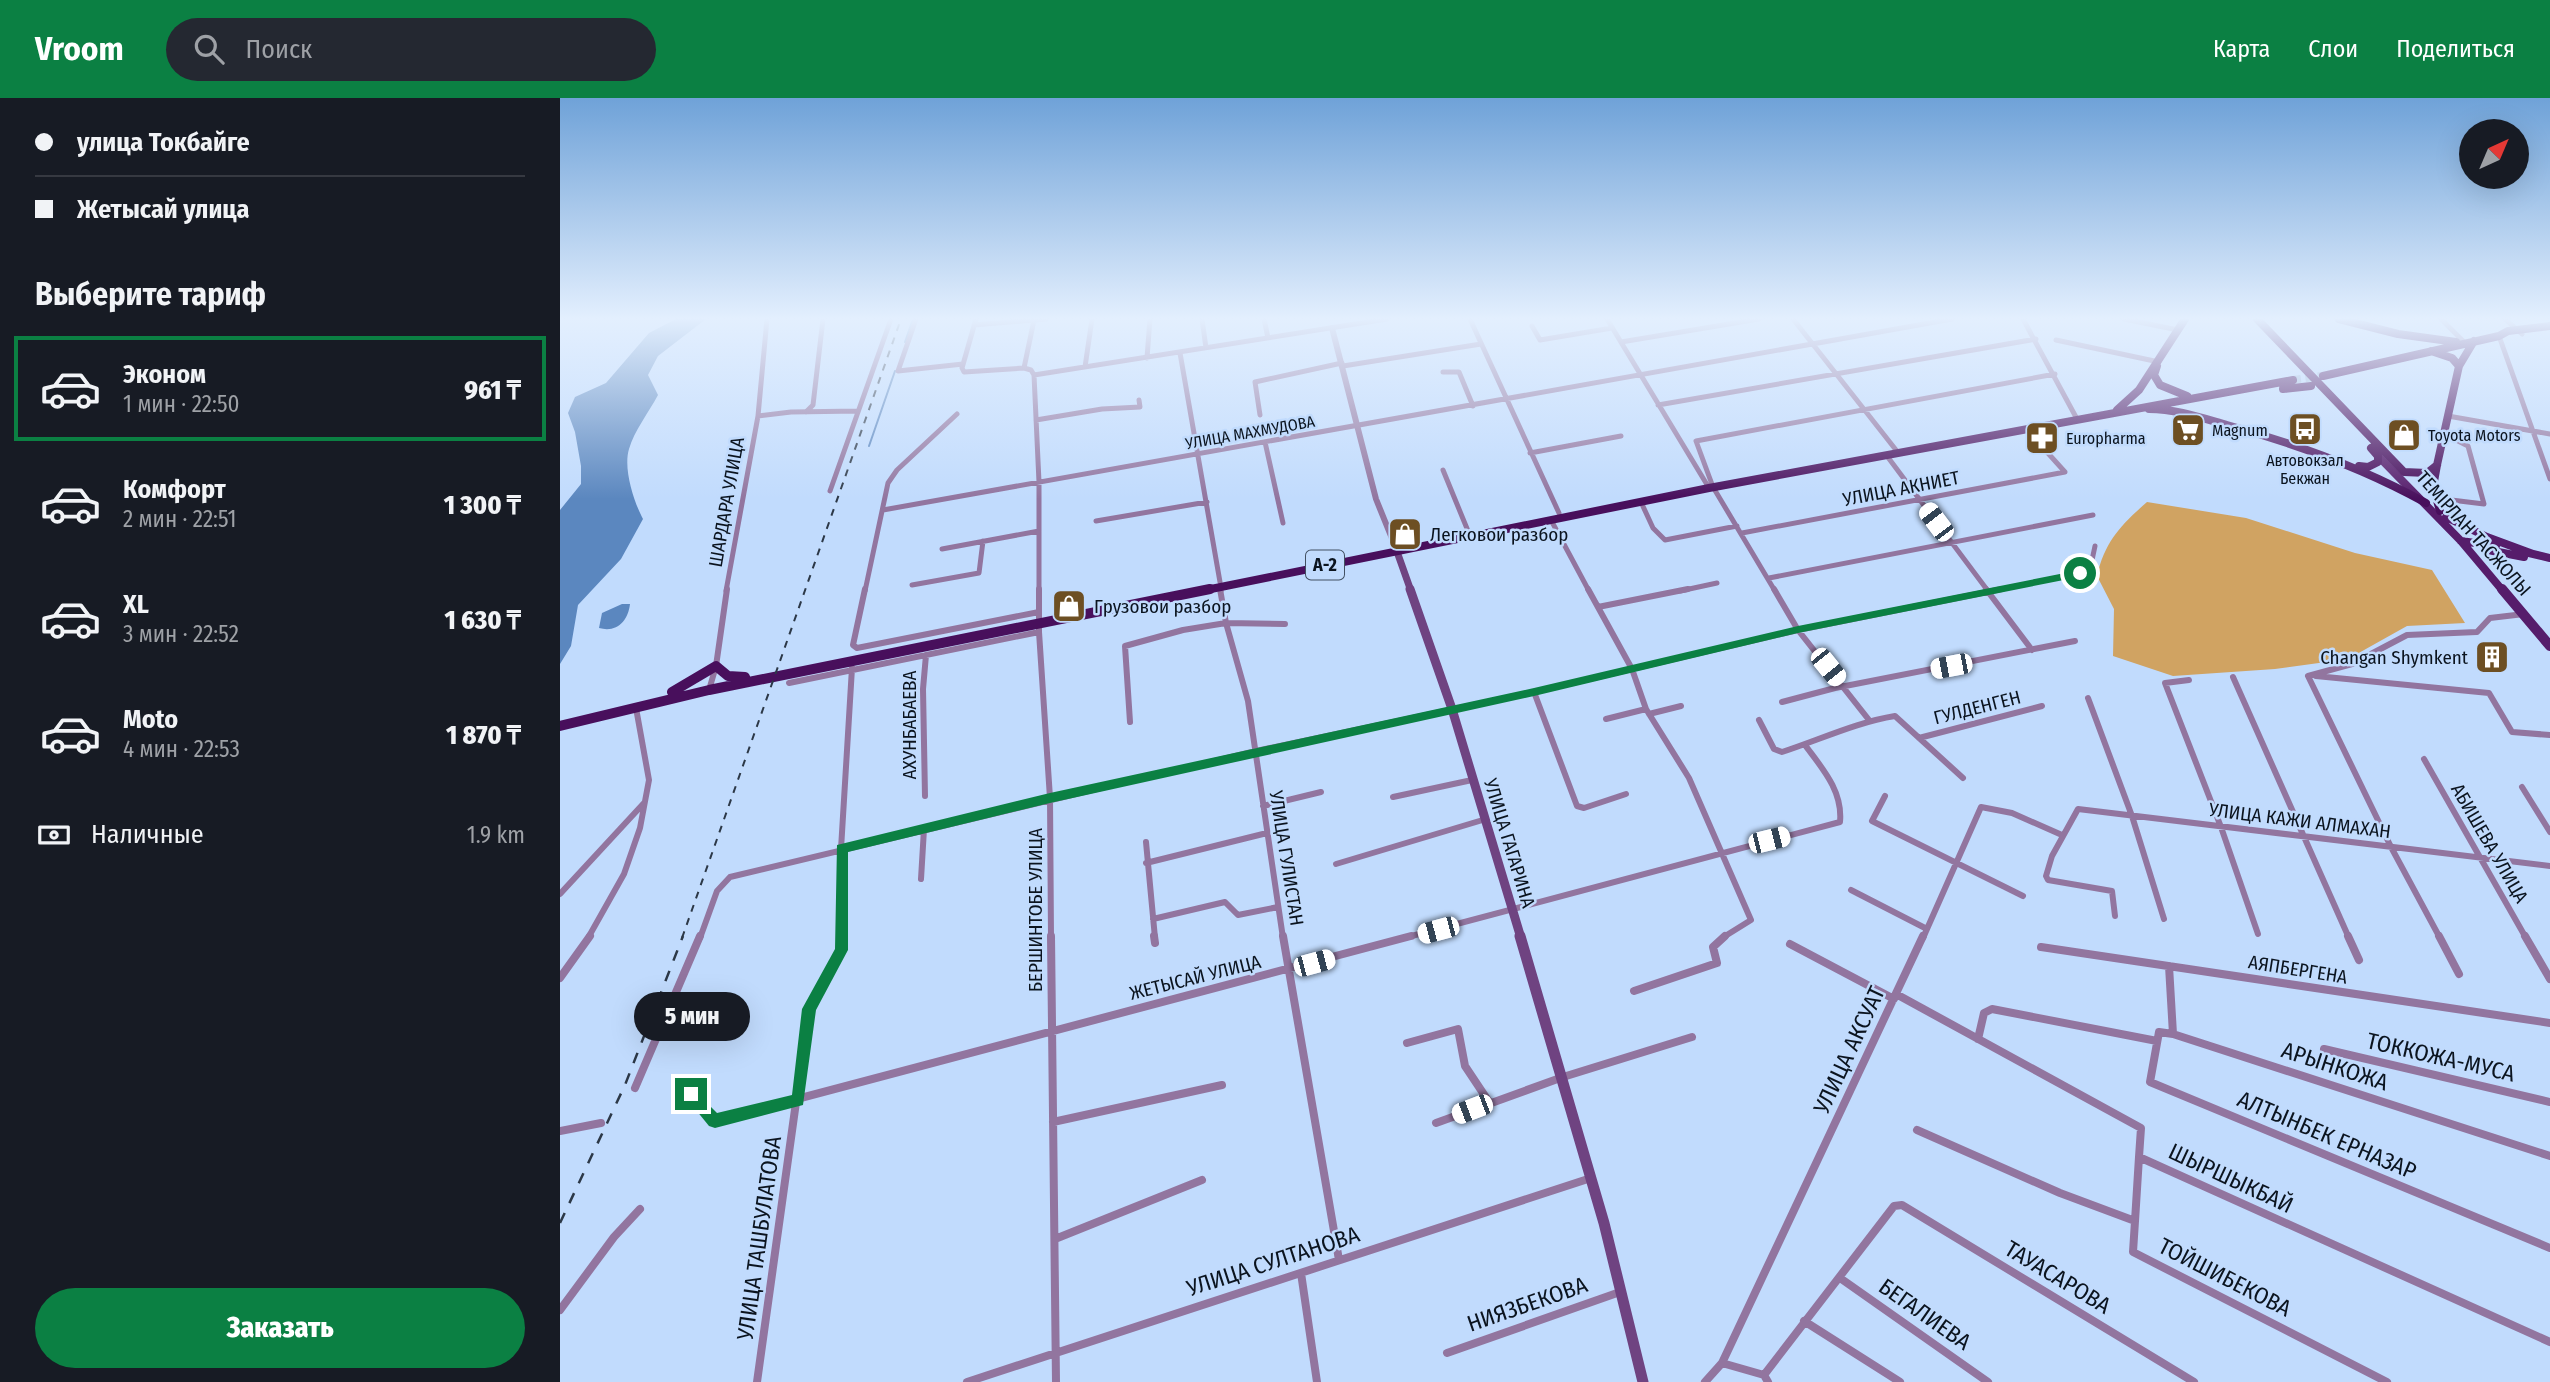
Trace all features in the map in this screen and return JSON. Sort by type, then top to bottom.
[{"type":"highway","points":[[2115,411],[2132,398],[2147,379]]},
{"type":"highway","points":[[2156,379],[2160,385],[2192,397],[2234,396],[2330,379]]},
{"type":"highway","points":[[2180,414],[2170,407],[2174,400],[2277,379]]},
{"type":"highway","points":[[2310,379],[2316,382]]},
{"type":"highway","points":[[2310,379],[2316,382]]},
{"type":"highway","points":[[2430,500],[2456,379]]},
{"type":"highway","name":"ТЕМІРЛАН ТАСЖОЛЫ","points":[[2316,382],[2378,456]]},
{"type":"highway","name":"ТЕМІРЛАН ТАСЖОЛЫ","points":[[2316,382],[2404,472]]},
{"type":"highway","name":"A-2","points":[[1396,549],[1559,513],[2174,400]]},
{"type":"highway","points":[[2115,411],[2154,409],[2257,433],[2394,484],[2430,500],[2443,514]]},
{"type":"highway","name":"A-2","points":[[1891,453],[2050,424]]},
{"type":"highway","points":[[2346,464],[2368,467],[2378,462],[2378,456]]},
{"type":"highway","points":[[2404,472],[2427,473],[2437,465]]},
{"type":"highway","name":"A-2","points":[[560,726],[672,692],[1551,520],[1709,485]]},
{"type":"highway","name":"A-2","points":[[560,719],[636,708],[745,677],[1039,622]]},
{"type":"highway","points":[[672,692],[704,676],[716,666],[728,676],[745,677]]},
{"type":"main road","name":"ТЕМІРЛАН ТАСЖОЛЫ","points":[[2378,456],[2430,500],[2550,636]]},
{"type":"main road","name":"ТЕМІРЛАН ТАСЖОЛЫ","points":[[2404,472],[2443,514],[2550,646]]},
{"type":"main road","points":[[2443,514],[2487,537],[2550,560]]},
{"type":"main road","points":[[2469,545],[2533,554]]},
{"type":"main road","points":[[2469,545],[2550,560]]},
{"type":"main road","name":"УЛИЦА ГАГАРИНА","points":[[1396,549],[1452,709],[1563,1077],[1643,1382]]},
{"type":"street","name":"ШАРДАРА УЛИЦА","points":[[710,686],[716,666],[730,564],[758,416],[761,379]]},
{"type":"street","points":[[806,412],[813,405],[816,379]]},
{"type":"street","points":[[830,491],[870,379]]},
{"type":"street","name":"БЕРШИНТОБЕ УЛИЦА","points":[[1034,379],[1039,482],[1039,622],[1050,798],[1056,1382]]},
{"type":"street","name":"УЛИЦА ГУЛИСТАН","points":[[1185,379],[1227,624],[1248,701],[1278,907],[1339,1260]]},
{"type":"street","points":[[1260,415],[1255,382],[1264,379]]},
{"type":"street","name":"УЛИЦА ГАГАРИНА","points":[[1346,379],[1376,499],[1396,549]]},
{"type":"street","points":[[1462,379],[1473,406]]},
{"type":"street","points":[[1497,379],[1559,513]]},
{"type":"street","name":"УЛИЦА МАХМУДОВА","points":[[883,510],[1625,379]]},
{"type":"street","points":[[1644,379],[1742,533],[1798,630],[1869,720]]},
{"type":"street","points":[[1658,405],[1814,379]]},
{"type":"street","points":[[1840,379],[1864,409],[1920,500],[2032,650]]},
{"type":"street","points":[[1709,485],[1695,444],[1700,439],[2028,379]]},
{"type":"street","points":[[2057,379],[2072,420]]},
{"type":"street","points":[[2515,379],[2550,479]]},
{"type":"street","points":[[1036,420],[1102,409],[1140,407],[1139,400]]},
{"type":"street","points":[[758,416],[858,411]]},
{"type":"street","points":[[957,414],[892,476],[853,645],[857,649],[1039,622]]},
{"type":"street","points":[[2448,416],[2550,434]]},
{"type":"street","name":"УЛИЦА АКНИЕТ","points":[[1742,533],[2065,472],[2027,430]]},
{"type":"street","points":[[2430,500],[2484,504],[2468,446],[2444,435]]},
{"type":"street","points":[[1530,453],[1621,436]]},
{"type":"street","points":[[1265,442],[1283,523]]},
{"type":"street","points":[[1444,470],[1468,531]]},
{"type":"street","points":[[1097,521],[1207,502]]},
{"type":"street","points":[[1641,502],[1653,528],[1665,540],[1737,526]]},
{"type":"street","points":[[1769,578],[2094,515]]},
{"type":"street","points":[[1551,520],[1632,669],[1648,711],[1689,778],[1751,919],[1718,940],[1713,947],[1717,963],[1634,991]]},
{"type":"street","points":[[942,549],[1039,531]]},
{"type":"street","points":[[912,585],[979,573],[983,541]]},
{"type":"street","points":[[635,1088],[717,891],[730,877],[1050,798],[1256,751],[1534,692],[1798,630],[2080,573],[2091,565],[2095,546]]},
{"type":"street","points":[[1598,607],[1717,583]]},
{"type":"street","points":[[2311,676],[2352,664],[2407,635],[2477,632],[2490,618],[2524,614]]},
{"type":"street","points":[[789,683],[926,654],[1039,622]]},
{"type":"street","points":[[1130,722],[1125,646],[1183,630],[1227,624],[1285,624]]},
{"type":"street","points":[[1782,702],[1843,686],[2075,641]]},
{"type":"street","name":"АХУНБАБАЕВА","points":[[925,796],[923,689],[926,654]]},
{"type":"street","name":"УЛИЦА ТАШБУЛАТОВА","points":[[757,1382],[809,1009],[841,950],[841,849],[852,668]]},
{"type":"street","points":[[2311,676],[2489,693],[2512,732],[2550,735]]},
{"type":"street","points":[[2311,676],[2391,847],[2459,974]]},
{"type":"street","points":[[2233,677],[2359,960]]},
{"type":"street","points":[[2189,680],[2165,683],[2221,827],[2258,934]]},
{"type":"street","points":[[1534,692],[1577,806],[1584,808],[1626,794]]},
{"type":"street","points":[[2088,698],[2132,816],[2164,919]]},
{"type":"street","points":[[1606,719],[1681,706]]},
{"type":"street","name":"ГУЛДЕНГЕН","points":[[1919,738],[2042,706]]},
{"type":"street","points":[[560,978],[592,934],[623,878],[642,827],[649,779],[636,708]]},
{"type":"street","points":[[1759,720],[1776,751],[1805,745],[1869,720],[1895,716],[1963,778]]},
{"type":"street","name":"ЖЕТЫСАЙ УЛИЦА","points":[[691,1094],[715,1121],[1840,822],[1843,811],[1829,779],[1805,745]]},
{"type":"street","name":"АБИШЕВА УЛИЦА","points":[[2424,759],[2550,979]]},
{"type":"street","points":[[1393,797],[1472,780]]},
{"type":"street","points":[[2522,787],[2550,832]]},
{"type":"street","points":[[1263,806],[1321,792]]},
{"type":"street","points":[[1885,796],[1872,821],[2023,896]]},
{"type":"street","points":[[560,894],[645,802]]},
{"type":"street","name":"УЛИЦА АКСУАТ","points":[[1710,1380],[1722,1363],[1957,865],[1981,807],[2012,814],[2062,835]]},
{"type":"street","name":"УЛИЦА КАЖИ АЛМАХАН","points":[[2062,835],[2078,808],[2550,866]]},
{"type":"street","points":[[1336,863],[1486,819]]},
{"type":"street","points":[[920,879],[924,829]]},
{"type":"street","points":[[1146,863],[1266,833]]},
{"type":"street","points":[[2062,835],[2052,856],[2046,876],[2048,880],[2112,891],[2115,916]]},
{"type":"street","points":[[1146,842],[1155,943]]},
{"type":"street","points":[[1851,890],[1927,929]]},
{"type":"street","points":[[1153,919],[1225,902],[1238,915],[1278,907]]},
{"type":"street","name":"ШЫРШЫКБАЙ","points":[[1790,944],[1978,1039],[2141,1128],[2139,1157],[2550,1342]]},
{"type":"street","name":"АЯПБЕРГЕНА","points":[[2041,947],[2550,1023]]},
{"type":"street","points":[[1978,1039],[1984,1013],[1992,1009],[2157,1041],[2159,1032],[2173,1034],[2169,966]]},
{"type":"street","points":[[1407,1042],[1458,1029],[1465,1066],[1489,1102]]},
{"type":"street","name":"АРЫНКОЖА","points":[[2173,1034],[2550,1156]]},
{"type":"street","points":[[1437,1123],[1563,1077],[1692,1037]]},
{"type":"street","name":"АЛТЫНБЕК ЕРНАЗАР","points":[[2157,1041],[2150,1082],[2550,1248]]},
{"type":"street","name":"ТОККОЖА-МУСА","points":[[2324,1049],[2550,1102]]},
{"type":"street","points":[[1053,1122],[1222,1085]]},
{"type":"street","points":[[560,1131],[601,1123]]},
{"type":"street","points":[[1917,1130],[2060,1193],[2135,1221],[2139,1157]]},
{"type":"street","name":"УЛИЦА СУЛТАНОВА","points":[[967,1382],[1591,1178]]},
{"type":"street","points":[[1055,1239],[1202,1180]]},
{"type":"street","name":"ТАУАСАРОВА","points":[[1840,1278],[1894,1206],[1902,1205],[2194,1382]]},
{"type":"street","points":[[560,1310],[614,1237],[640,1209]]},
{"type":"street","name":"ТОЙШИБЕКОВА","points":[[2135,1221],[2133,1252],[2387,1382]]},
{"type":"street","points":[[1301,1273],[1317,1382]]},
{"type":"street","points":[[1722,1363],[1766,1378],[1804,1321],[1840,1278]]},
{"type":"street","name":"БЕГАЛИЕВА","points":[[1840,1278],[1988,1382]]},
{"type":"street","name":"НИЯЗБЕКОВА","points":[[1447,1353],[1620,1292]]},
{"type":"street","points":[[1804,1321],[1900,1382]]},
{"type":"shaded area","points":[[2147,502],[2246,518],[2355,553],[2432,570],[2465,623],[2407,626],[2348,659],[2275,669],[2173,676],[2113,656],[2114,609],[2097,576],[2115,534]]},
{"type":"water","points":[[610,379],[650,379],[658,395],[634,435],[628,457],[630,485],[643,519],[621,559],[578,605],[571,646],[560,664],[560,510],[581,484],[575,432],[568,413],[575,397]]},
{"type":"water","points":[[622,604],[630,604],[624,620],[611,629],[599,628],[602,613]]},
{"type":"waterway","points":[[869,446],[892,379]]},
{"type":"tunnel","points":[[2293,380],[2301,379]]},
{"type":"railway","points":[[682,938],[880,379]]},
{"type":"railway","points":[[560,1223],[625,1085],[683,936]]},
{"type":"place","name":"Автовокзал Бекжан","points":[[2305,429]]},
{"type":"place","name":"Magnum","points":[[2188,430]]},
{"type":"place","name":"Toyota Motors","points":[[2404,435]]},
{"type":"place","name":"Europharma","points":[[2042,438]]},
{"type":"place","name":"Легковои разбор","points":[[1405,534]]},
{"type":"place","name":"Грузовои разбор","points":[[1069,606]]},
{"type":"place","name":"Changan Shymkent","points":[[2492,657]]},
{"type":"route","points":[[691,1094],[715,1121],[798,1100],[809,1009],[841,950],[841,849],[1050,798],[1534,692],[1798,630],[2080,573]]}]
